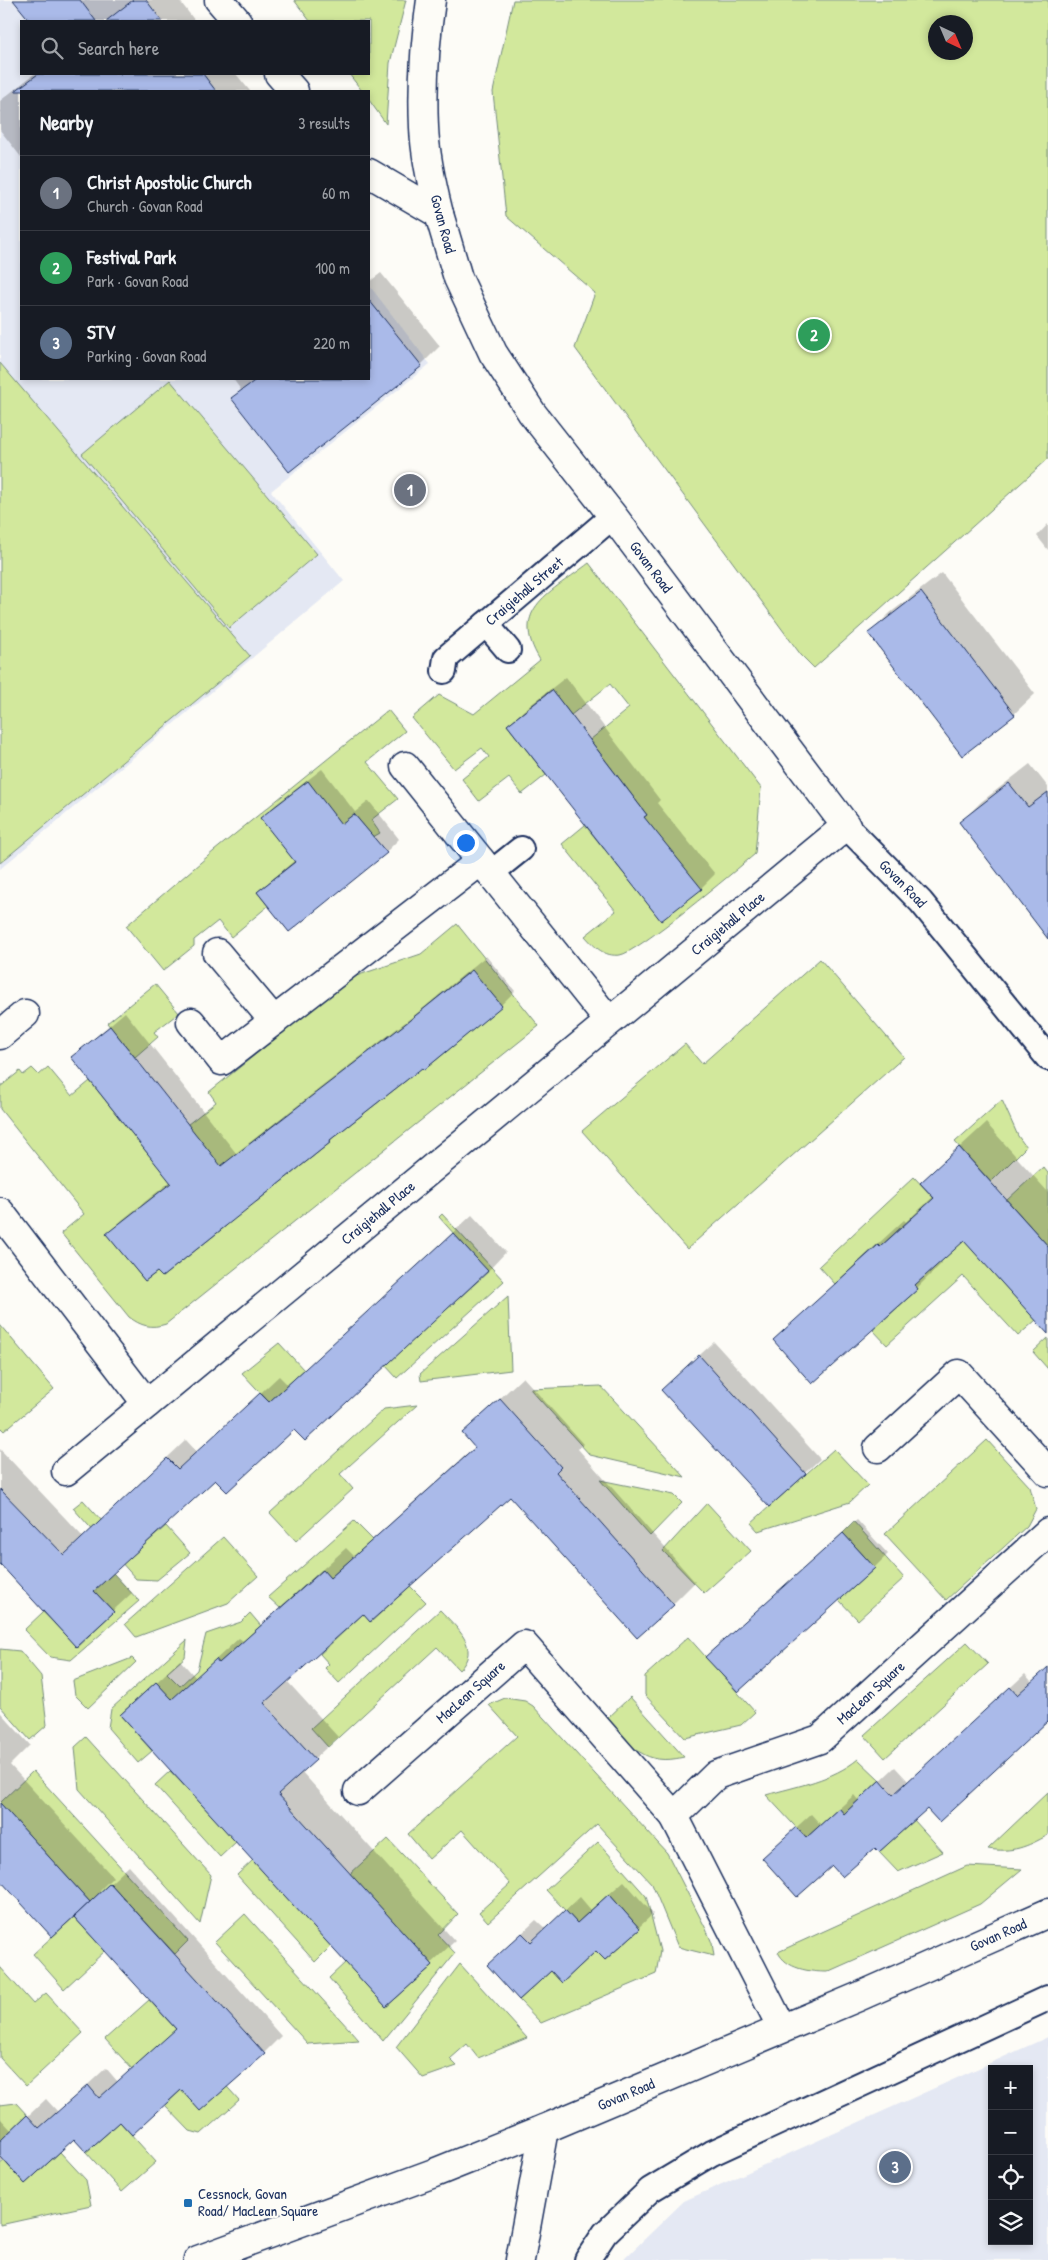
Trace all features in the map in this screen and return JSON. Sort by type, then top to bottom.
[{"type":"street","points":[[219,0],[236,20]]},
{"type":"street","name":"Govan Road","points":[[431,0],[425,38],[424,127],[428,163],[439,214],[458,278],[493,353],[532,414],[613,516],[846,826]]},
{"type":"street","points":[[280,75],[293,90]]},
{"type":"street","points":[[370,174],[439,214]]},
{"type":"street","points":[[405,766],[609,1021]]},
{"type":"street","name":"Craigiehall Place","points":[[66,1471],[846,826]]},
{"type":"street","points":[[191,1022],[222,1061],[486,867]]},
{"type":"street","points":[[217,953],[274,1021]]},
{"type":"street","points":[[0,1035],[25,1014]]},
{"type":"street","points":[[0,1212],[147,1404]]},
{"type":"street","points":[[878,1448],[959,1374],[1048,1472]]},
{"type":"street","name":"MacLean Square","points":[[674,1816],[716,1775],[820,1739],[1048,1532]]},
{"type":"street","name":"MacLean Square","points":[[358,1791],[524,1645],[674,1816],[782,2028]]},
{"type":"street","name":"Govan Road","points":[[198,2260],[544,2130],[858,1997],[1048,1913]]},
{"type":"street","points":[[520,2260],[544,2130]]},
{"type":"lane","name":"Craigiehall Street","points":[[444,671],[446,658],[613,516]]},
{"type":"lane","points":[[486,624],[508,650]]},
{"type":"lane","name":"Govan Road","points":[[846,826],[921,902],[1048,1058]]},
{"type":"lane","points":[[486,867],[521,849]]},
{"type":"lane","points":[[1022,1924],[1048,1902]]},
{"type":"lane","points":[[587,2260],[605,2233],[650,2190],[712,2153],[1048,1998]]},
{"type":"shaded area","points":[[0,0],[146,0],[161,20],[20,20],[20,75],[205,75],[216,90],[20,90],[20,380],[370,380],[370,286],[430,364],[271,491],[344,581],[0,869]]},
{"type":"shaded area","points":[[1048,2037],[1048,2260],[623,2260],[684,2201]]},
{"type":"green space","points":[[294,0],[406,0],[390,63],[386,124],[370,101],[370,90],[361,90],[350,75],[370,75],[370,20],[309,20]]},
{"type":"green space","points":[[513,0],[1048,0],[1048,459],[814,668],[801,655],[575,348],[595,293],[506,216],[493,92]]},
{"type":"green space","points":[[0,363],[250,656],[0,863]]},
{"type":"green space","points":[[170,380],[317,554],[229,628],[82,454]]},
{"type":"green space","points":[[589,563],[761,788],[755,854],[665,927],[630,951],[620,955],[605,953],[585,936],[616,911],[562,844],[585,825],[604,849],[647,815],[590,740],[629,708],[610,684],[571,715],[551,690],[507,725],[546,775],[522,794],[509,778],[479,801],[462,779],[489,757],[482,748],[454,769],[412,718],[439,695],[474,714],[540,660],[531,642],[529,627],[532,614],[549,593]],"holes":[[[650,825],[662,920],[611,858]]]},
{"type":"green space","points":[[388,710],[405,731],[367,762],[398,799],[371,820],[380,833],[373,837],[354,814],[257,892],[268,906],[231,937],[218,921],[194,940],[194,946],[163,971],[126,926],[214,851]]},
{"type":"green space","points":[[457,924],[539,1026],[166,1324],[146,1326],[129,1317],[61,1233],[84,1214],[0,1109],[0,1087],[20,1071],[23,1075],[32,1068],[39,1075],[48,1067],[72,1096],[90,1081],[149,1155],[216,1102],[209,1092],[350,978],[421,954]],"holes":[[[471,970],[501,1006],[424,1070],[401,1041],[407,1023]],[[381,1043],[408,1079],[344,1129],[316,1094]],[[308,1112],[331,1142],[256,1202],[225,1164],[287,1114],[295,1123]],[[226,1226],[162,1277],[157,1272],[145,1281],[107,1234]]]},
{"type":"green space","points":[[820,959],[904,1057],[687,1249],[582,1131],[685,1044],[702,1064]]},
{"type":"green space","points":[[155,984],[179,1013],[154,1032],[158,1037],[135,1057],[107,1023]]},
{"type":"green space","points":[[1002,1100],[1018,1136],[1026,1147],[991,1182],[955,1142]]},
{"type":"green space","points":[[1043,1167],[1048,1173],[1048,1246],[1007,1200]]},
{"type":"green space","points":[[914,1177],[951,1217],[929,1236],[912,1217],[880,1247],[877,1245],[835,1284],[819,1266]]},
{"type":"green space","points":[[442,1214],[504,1281],[397,1378],[385,1365],[488,1272],[439,1217]]},
{"type":"green space","points":[[958,1226],[995,1275],[1036,1320],[1018,1336],[963,1276],[887,1345],[873,1330],[918,1289],[915,1285]]},
{"type":"green space","points":[[508,1296],[511,1370],[421,1381],[420,1374]]},
{"type":"green space","points":[[0,1325],[54,1389],[4,1431],[0,1427]]},
{"type":"green space","points":[[1048,1338],[1048,1369],[1033,1352]]},
{"type":"green space","points":[[279,1343],[304,1370],[269,1402],[242,1373]]},
{"type":"green space","points":[[601,1386],[685,1477],[590,1455],[530,1389]]},
{"type":"green space","points":[[417,1405],[340,1474],[353,1489],[296,1541],[270,1513],[384,1409]]},
{"type":"green space","points":[[987,1440],[1030,1487],[1036,1509],[1027,1526],[946,1600],[885,1534]]},
{"type":"green space","points":[[834,1449],[868,1485],[850,1502],[758,1531],[751,1523]]},
{"type":"green space","points":[[600,1480],[674,1495],[682,1503],[650,1536]]},
{"type":"green space","points":[[83,1500],[133,1555],[166,1526],[190,1553],[157,1580],[136,1579],[73,1508]]},
{"type":"green space","points":[[707,1503],[751,1551],[704,1593],[663,1551]]},
{"type":"green space","points":[[354,1521],[373,1540],[330,1578],[322,1570],[280,1608],[268,1597]]},
{"type":"green space","points":[[854,1522],[904,1578],[858,1620],[839,1600],[875,1568],[843,1533]]},
{"type":"green space","points":[[223,1537],[258,1576],[228,1603],[136,1637],[125,1624]]},
{"type":"green space","points":[[101,1560],[139,1601],[71,1660],[50,1657],[24,1630],[43,1612],[77,1647],[114,1612],[82,1578]]},
{"type":"green space","points":[[410,1586],[426,1602],[339,1683],[325,1668],[329,1664],[320,1654],[363,1614],[371,1622]]},
{"type":"green space","points":[[440,1610],[459,1631],[467,1646],[468,1654],[459,1670],[437,1647],[328,1747],[311,1728]]},
{"type":"green space","points":[[250,1613],[261,1626],[219,1663],[216,1660],[185,1714],[156,1682],[120,1715],[152,1751],[138,1763],[108,1728],[111,1709],[187,1640],[185,1657],[167,1673],[180,1686],[197,1670],[206,1634],[241,1622]]},
{"type":"green space","points":[[688,1637],[755,1712],[741,1725],[685,1738],[645,1695],[645,1676]]},
{"type":"green space","points":[[967,1642],[988,1664],[885,1758],[864,1735]]},
{"type":"green space","points":[[0,1649],[20,1651],[41,1676],[47,1725],[30,1740],[0,1706]]},
{"type":"green space","points":[[132,1658],[136,1662],[88,1708],[75,1695],[73,1681]]},
{"type":"green space","points":[[630,1697],[684,1757],[658,1759],[648,1756],[631,1746],[607,1719]]},
{"type":"green space","points":[[505,1698],[525,1701],[533,1706],[667,1853],[706,1929],[712,1943],[714,1956],[678,1947],[652,1884],[597,1824],[488,1922],[479,1912],[510,1884],[462,1830],[429,1859],[408,1834],[517,1736],[489,1705]]},
{"type":"green space","points":[[86,1737],[211,1875],[200,1924],[79,1789],[75,1747]]},
{"type":"green space","points":[[858,1759],[880,1780],[844,1814],[839,1808],[806,1838],[766,1795],[826,1777]]},
{"type":"green space","points":[[33,1771],[188,1941],[175,1954],[110,1883],[90,1902],[0,1803]]},
{"type":"green space","points":[[170,1771],[237,1841],[220,1857],[155,1785]]},
{"type":"green space","points":[[1048,1792],[1048,1835],[1019,1848],[1005,1850],[988,1849]]},
{"type":"green space","points":[[914,1820],[943,1852],[898,1872],[879,1852]]},
{"type":"green space","points":[[388,1839],[458,1914],[438,1935],[455,1953],[383,2041],[329,1978],[346,1962],[386,2007],[433,1965],[350,1874]]},
{"type":"green space","points":[[598,1842],[646,1896],[660,1951],[656,1974],[541,2023],[519,2000],[551,1971],[562,1983],[596,1951],[605,1960],[640,1929],[609,1894],[577,1923],[546,1890]]},
{"type":"green space","points":[[253,1860],[331,1946],[315,1962],[237,1875]]},
{"type":"green space","points":[[967,1866],[1022,1869],[980,1904],[827,1972],[806,1970],[793,1966],[782,1958],[778,1952]]},
{"type":"green space","points":[[245,1914],[359,2040],[308,2044],[215,1942]]},
{"type":"green space","points":[[74,1917],[105,1951],[64,1989],[33,1954]]},
{"type":"green space","points":[[460,1964],[527,2038],[478,2058],[467,2044],[450,2059],[457,2066],[423,2078],[396,2047]]},
{"type":"green space","points":[[0,1967],[33,2004],[46,1993],[83,2033],[26,2086],[0,2058]]},
{"type":"green space","points":[[149,2000],[184,2038],[132,2069],[105,2039]]},
{"type":"green space","points":[[199,2056],[239,2100],[201,2134],[190,2131],[165,2105],[199,2074]]},
{"type":"green space","points":[[16,2103],[27,2115],[0,2141],[0,2105]]},
{"type":"green space","points":[[120,2122],[156,2162],[122,2192],[86,2152]]},
{"type":"green space","points":[[60,2152],[86,2180],[91,2205],[0,2225],[0,2164],[4,2161],[25,2184]]},
{"type":"building","points":[[13,0],[80,0],[95,20],[29,20]]},
{"type":"building","points":[[133,0],[146,0],[161,20],[107,20]]},
{"type":"building","points":[[37,75],[204,75],[215,90],[20,90],[15,91]]},
{"type":"building","points":[[370,301],[422,366],[289,472],[231,398],[256,380],[370,380]]},
{"type":"building","points":[[921,592],[1015,715],[962,756],[868,633]]},
{"type":"building","points":[[552,690],[647,815],[644,817],[702,889],[661,921],[507,725]]},
{"type":"building","points":[[308,781],[341,824],[354,814],[387,853],[289,932],[257,892],[295,862],[260,818]]},
{"type":"building","points":[[1009,783],[1028,807],[1048,792],[1048,939],[959,822]]},
{"type":"building","points":[[472,970],[502,1006],[424,1070],[422,1068],[330,1140],[331,1142],[162,1277],[157,1272],[145,1281],[106,1234],[171,1183],[71,1057],[110,1026],[221,1166]]},
{"type":"building","points":[[959,1147],[1048,1246],[1048,1334],[964,1241],[915,1285],[918,1289],[812,1384],[773,1340],[878,1245],[880,1247],[934,1198],[920,1183]]},
{"type":"building","points":[[453,1233],[488,1271],[305,1441],[294,1430],[227,1492],[215,1480],[94,1591],[114,1612],[76,1647],[0,1564],[0,1489],[64,1555],[167,1458],[178,1469],[260,1393],[269,1402]]},
{"type":"building","points":[[699,1355],[806,1474],[769,1507],[661,1390]]},
{"type":"building","points":[[500,1399],[561,1467],[556,1472],[674,1605],[637,1638],[510,1497],[370,1622],[363,1614],[264,1703],[316,1760],[278,1794],[433,1965],[386,2007],[120,1715],[156,1682],[172,1699],[216,1659],[219,1663],[323,1570],[330,1578],[475,1448],[462,1433]]},
{"type":"building","points":[[843,1533],[875,1568],[738,1692],[705,1657]]},
{"type":"building","points":[[1048,1667],[1048,1721],[939,1822],[927,1809],[879,1852],[875,1848],[842,1877],[832,1866],[797,1897],[762,1858],[796,1827],[806,1838],[839,1808],[844,1814],[880,1780],[893,1795],[1010,1687],[1017,1695]]},
{"type":"building","points":[[0,1803],[90,1902],[52,1937],[0,1880]]},
{"type":"building","points":[[110,1883],[265,2054],[200,2111],[181,2090],[132,2135],[120,2122],[86,2152],[74,2139],[25,2184],[0,2156],[0,2141],[27,2115],[39,2128],[88,2085],[99,2098],[176,2029],[74,1917]]},
{"type":"building","points":[[609,1894],[640,1929],[605,1960],[596,1951],[562,1983],[551,1971],[519,2000],[487,1965],[522,1933],[531,1942],[565,1910],[577,1923]]},
{"type":"place","name":"Festival Park","points":[[814,335]]},
{"type":"place","name":"Christ Apostolic Church","points":[[410,490]]},
{"type":"place","name":"STV","points":[[895,2167]]},
{"type":"place","name":"Cessnock, Govan Road/ MacLean Square","points":[[188,2203]]}]
